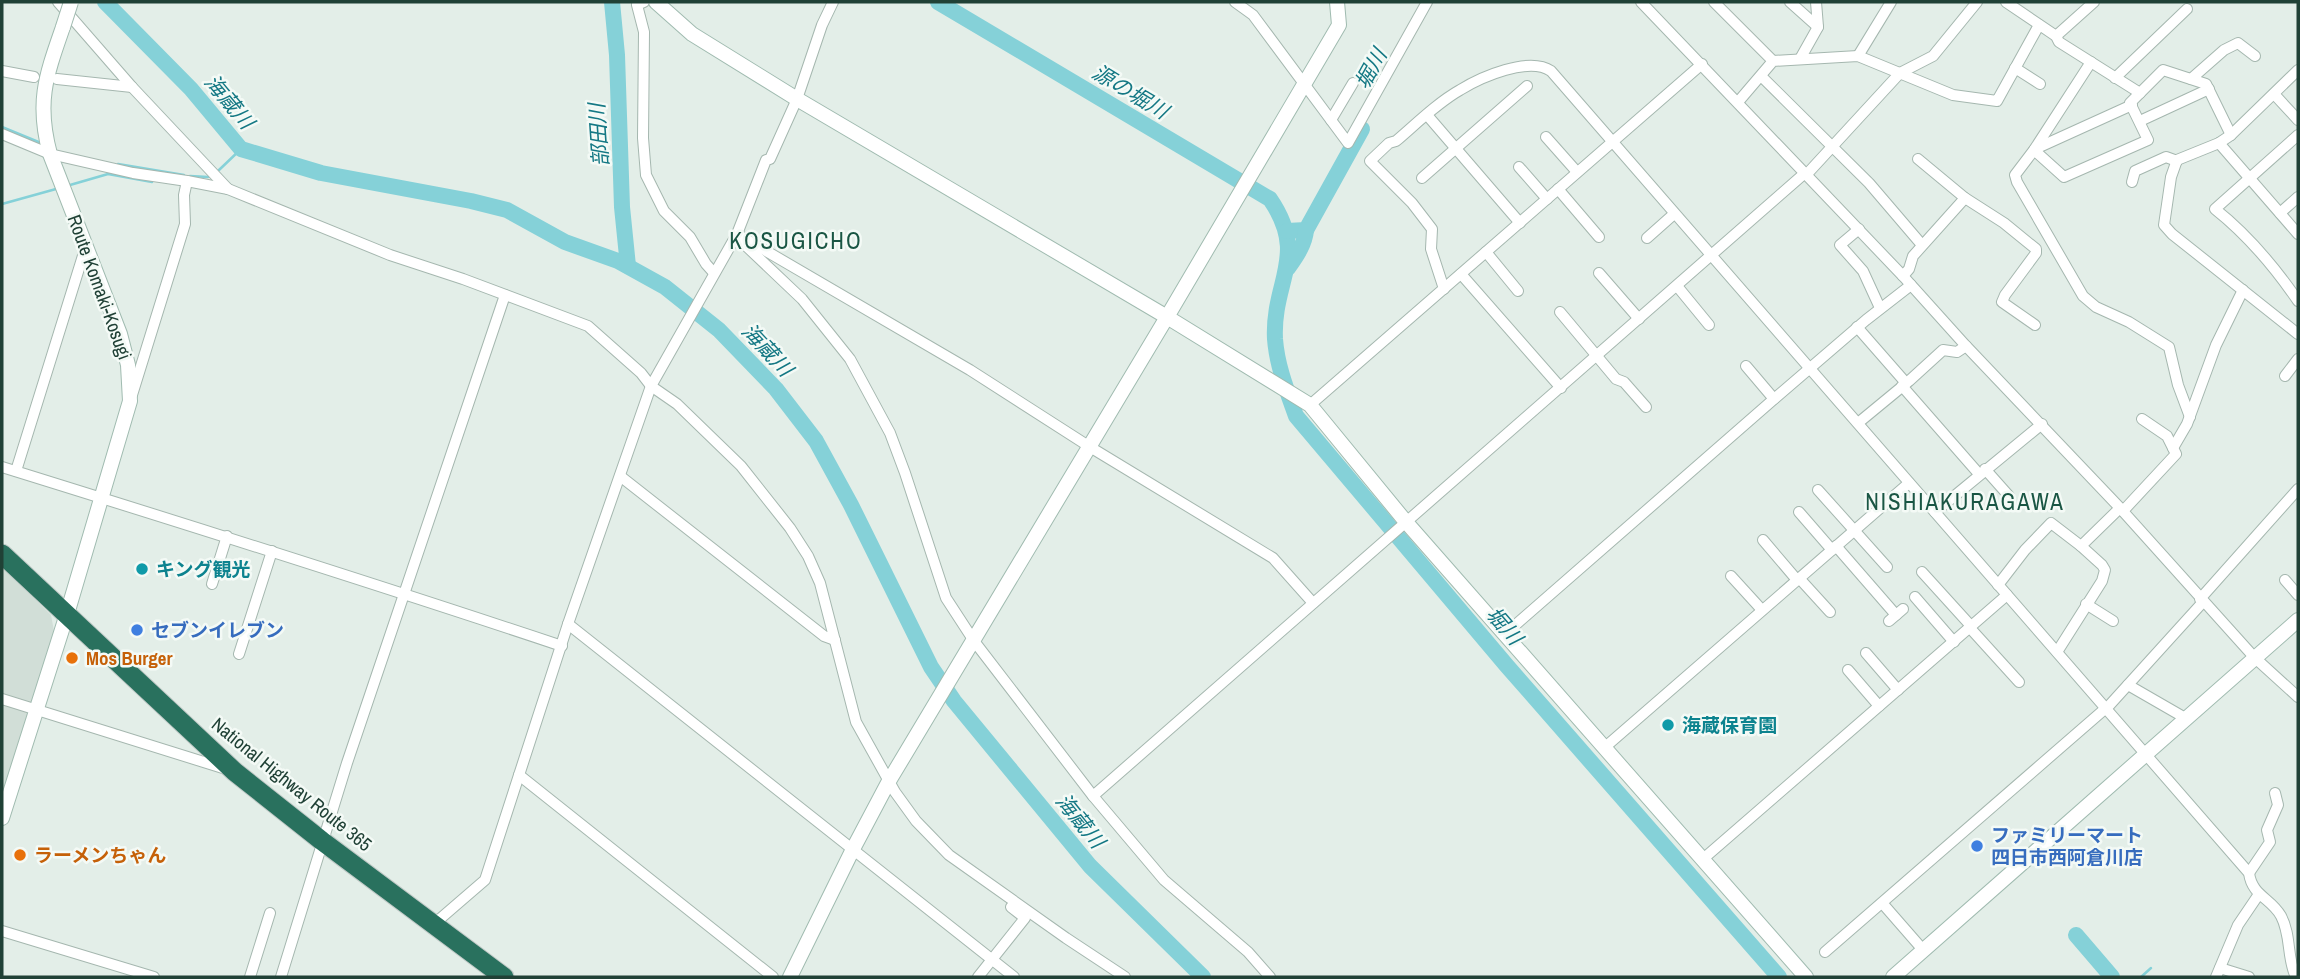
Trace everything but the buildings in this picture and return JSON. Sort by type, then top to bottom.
[{"type":"highway","name":"National Highway Route 365","points":[[2,554],[234,772],[504,977]]},
{"type":"street","points":[[58,2],[132,87],[228,189]]},
{"type":"street","name":"Route Komaki-Kosugi","points":[[2,818],[67,614],[130,401],[124,345],[45,136],[42,114],[44,86],[71,2]]},
{"type":"street","points":[[644,2],[637,5],[644,32],[643,138],[646,175],[664,211],[690,237],[713,274]]},
{"type":"street","points":[[656,2],[692,34],[797,99],[1304,401],[1405,523],[1806,977]]},
{"type":"street","points":[[434,924],[485,880],[568,624],[651,386],[737,234],[766,160],[770,159],[797,99],[822,24],[833,2]]},
{"type":"street","points":[[1235,2],[1253,15],[1348,143],[1427,2]]},
{"type":"street","points":[[790,977],[889,781],[1339,25],[1337,2]]},
{"type":"street","points":[[1641,2],[2042,424],[2254,657],[2298,697]]},
{"type":"street","points":[[1714,2],[1773,61]]},
{"type":"street","points":[[1790,2],[1818,27]]},
{"type":"street","points":[[1800,59],[1818,27],[1816,2]]},
{"type":"street","points":[[1858,55],[1891,2]]},
{"type":"street","points":[[1093,796],[1806,174],[1900,73],[1933,55],[1978,2]]},
{"type":"street","points":[[2006,2],[2056,36],[2059,42],[2140,93]]},
{"type":"street","points":[[2056,36],[2094,2]]},
{"type":"street","points":[[2115,78],[2188,9]]},
{"type":"street","points":[[1738,102],[1773,61],[1858,55],[1953,95],[1997,101],[2039,25]]},
{"type":"street","points":[[2191,79],[2217,55],[2238,43],[2255,56]]},
{"type":"street","points":[[2091,62],[2015,175],[2079,291],[2096,307],[2129,322],[2169,347],[2178,385],[2190,417]]},
{"type":"street","points":[[1304,401],[1444,289],[1702,64]]},
{"type":"street","points":[[1444,289],[1431,249],[1432,229],[1412,203],[1370,161],[1389,143],[1396,141],[1458,91],[1513,68],[1541,65],[1551,71],[2249,873],[2250,884],[2278,912],[2287,928],[2291,964],[2298,977]]},
{"type":"street","points":[[2015,68],[2040,84]]},
{"type":"street","points":[[2035,149],[2064,177],[2148,139],[2130,103],[2163,70],[2206,84],[2231,135]]},
{"type":"street","points":[[2132,182],[2135,171],[2166,157],[2177,161],[2231,135],[2298,70]]},
{"type":"street","points":[[2,71],[34,77]]},
{"type":"street","points":[[1760,76],[1869,183],[1922,246]]},
{"type":"street","points":[[57,79],[132,87]]},
{"type":"street","points":[[1331,120],[1353,83]]},
{"type":"street","points":[[1422,178],[1527,86]]},
{"type":"street","points":[[2140,121],[2209,89]]},
{"type":"street","points":[[2274,94],[2298,120]]},
{"type":"street","points":[[2035,149],[2132,105]]},
{"type":"street","points":[[1427,115],[1520,223]]},
{"type":"street","points":[[2,134],[50,153],[134,173],[228,189],[390,256],[587,326],[641,373],[651,386],[677,404],[741,466],[790,528],[817,575],[856,722],[889,781],[923,830],[949,855],[1125,977]]},
{"type":"street","points":[[2298,135],[2215,209],[2237,226],[2259,249],[2298,301]]},
{"type":"street","points":[[1546,137],[1577,172]]},
{"type":"street","points":[[2219,143],[2298,234]]},
{"type":"street","points":[[1918,159],[1965,198],[2004,223],[2036,249],[2036,253],[2002,302],[2035,325]]},
{"type":"street","points":[[2177,161],[2171,177],[2164,225],[2298,334]]},
{"type":"street","points":[[1519,167],[1547,199]]},
{"type":"street","points":[[130,401],[185,225],[184,195],[187,181]]},
{"type":"street","points":[[1558,189],[1599,237]]},
{"type":"street","points":[[2280,213],[2298,197]]},
{"type":"street","points":[[1903,276],[1913,256],[1965,198]]},
{"type":"street","points":[[1647,238],[1674,214]]},
{"type":"street","points":[[1859,229],[1840,246],[1863,271],[1880,309]]},
{"type":"street","points":[[737,234],[970,370],[1090,447],[1273,558],[1314,603]]},
{"type":"street","points":[[737,234],[743,243],[802,299],[850,359],[890,433],[946,598],[974,642],[1093,796],[1164,880],[1248,952],[1270,977]]},
{"type":"street","points":[[16,471],[86,246]]},
{"type":"street","points":[[1486,253],[1518,291]]},
{"type":"street","points":[[1599,273],[1639,319]]},
{"type":"street","points":[[1461,274],[1561,388]]},
{"type":"street","points":[[1504,634],[1857,327],[1911,285]]},
{"type":"street","points":[[1677,286],[1709,325]]},
{"type":"street","points":[[2174,448],[2190,417],[2216,345],[2243,290]]},
{"type":"street","points":[[281,977],[404,593],[505,295]]},
{"type":"street","points":[[1560,312],[1616,379],[1624,382],[1646,407]]},
{"type":"street","points":[[1857,327],[1982,472],[2008,496]]},
{"type":"street","points":[[1858,424],[1943,350],[1957,352],[1966,346]]},
{"type":"street","points":[[2285,376],[2298,359]]},
{"type":"street","points":[[1746,366],[1774,399]]},
{"type":"street","points":[[2081,546],[2122,510],[2176,454],[2167,436],[2142,418]]},
{"type":"street","points":[[1935,512],[2042,424]]},
{"type":"street","points":[[2,467],[227,536],[562,646]]},
{"type":"street","points":[[620,476],[824,636],[835,640]]},
{"type":"street","points":[[1604,748],[1909,483]]},
{"type":"street","points":[[1818,490],[1886,567]]},
{"type":"street","points":[[1825,953],[2106,708],[2296,495]]},
{"type":"street","points":[[1799,512],[1896,615]]},
{"type":"street","points":[[1998,585],[2025,550],[2051,523],[2102,565],[2105,570],[2102,581],[2057,652]]},
{"type":"street","points":[[212,584],[227,536]]},
{"type":"street","points":[[1763,540],[1830,612]]},
{"type":"street","points":[[239,654],[272,551]]},
{"type":"street","points":[[1922,572],[2019,682]]},
{"type":"street","points":[[1731,576],[1762,610]]},
{"type":"street","points":[[2285,580],[2298,595]]},
{"type":"street","points":[[1703,859],[2007,595]]},
{"type":"street","points":[[1915,597],[1954,642]]},
{"type":"street","points":[[2086,604],[2113,621]]},
{"type":"street","points":[[1894,977],[2298,620]]},
{"type":"street","points":[[568,624],[1014,977]]},
{"type":"street","points":[[1866,653],[1898,690]]},
{"type":"street","points":[[1847,670],[1879,706]]},
{"type":"street","points":[[2128,685],[2187,719]]},
{"type":"street","points":[[2,699],[234,772]]},
{"type":"street","points":[[519,775],[773,977]]},
{"type":"street","points":[[2249,873],[2270,842],[2267,830],[2278,805],[2276,793]]},
{"type":"street","points":[[978,977],[1025,918],[987,882]]},
{"type":"street","points":[[2249,977],[2218,973],[2238,925],[2259,894]]},
{"type":"street","points":[[1883,904],[1924,951]]},
{"type":"street","points":[[250,977],[270,913]]},
{"type":"street","points":[[2,931],[154,977]]},
{"type":"shaded area","points":[[2,567],[51,615],[54,631],[2,798]]},
{"type":"waterway","name":"海蔵川","points":[[105,2],[191,89],[241,149],[321,173],[507,210],[565,242],[618,261],[665,287],[719,330],[776,389],[816,441],[851,505],[931,667],[954,701],[1090,866],[1203,977]]},
{"type":"waterway","name":"部田川","points":[[612,2],[617,55],[622,207],[628,266]]},
{"type":"waterway","name":"堀川","points":[[938,2],[1270,199],[1287,237],[1288,253],[1278,301],[1275,339],[1280,369],[1296,416],[1507,666],[1779,977]]},
{"type":"waterway","points":[[2,127],[41,143]]},
{"type":"waterway","name":"堀川","points":[[1287,231],[1306,230],[1362,129]]},
{"type":"waterway","points":[[219,170],[241,149]]},
{"type":"waterway","points":[[118,164],[184,175]]},
{"type":"waterway","points":[[70,185],[108,174],[152,182]]},
{"type":"waterway","points":[[190,176],[208,177]]},
{"type":"waterway","points":[[2,204],[56,189]]},
{"type":"waterway","name":"堀川","points":[[1288,268],[1302,245],[1306,230]]},
{"type":"waterway","points":[[2076,935],[2112,977]]},
{"type":"waterway","points":[[2141,977],[2151,968]]},
{"type":"place","name":"キング観光","points":[[142,569]]},
{"type":"place","name":"セブンイレブン","points":[[137,630]]},
{"type":"place","name":"Mos Burger","points":[[72,658]]},
{"type":"place","name":"海蔵保育園","points":[[1668,725]]},
{"type":"place","name":"ファミリーマート 四日市西阿倉川店","points":[[1977,846]]},
{"type":"place","name":"ラーメンちゃん","points":[[20,855]]},
{"type":"district","name":"KOSUGICHO","points":[[796,241]]},
{"type":"district","name":"NISHIAKURAGAWA","points":[[1965,502]]},
{"type":"water label","name":"源の堀川","points":[[1130,92]]}]
